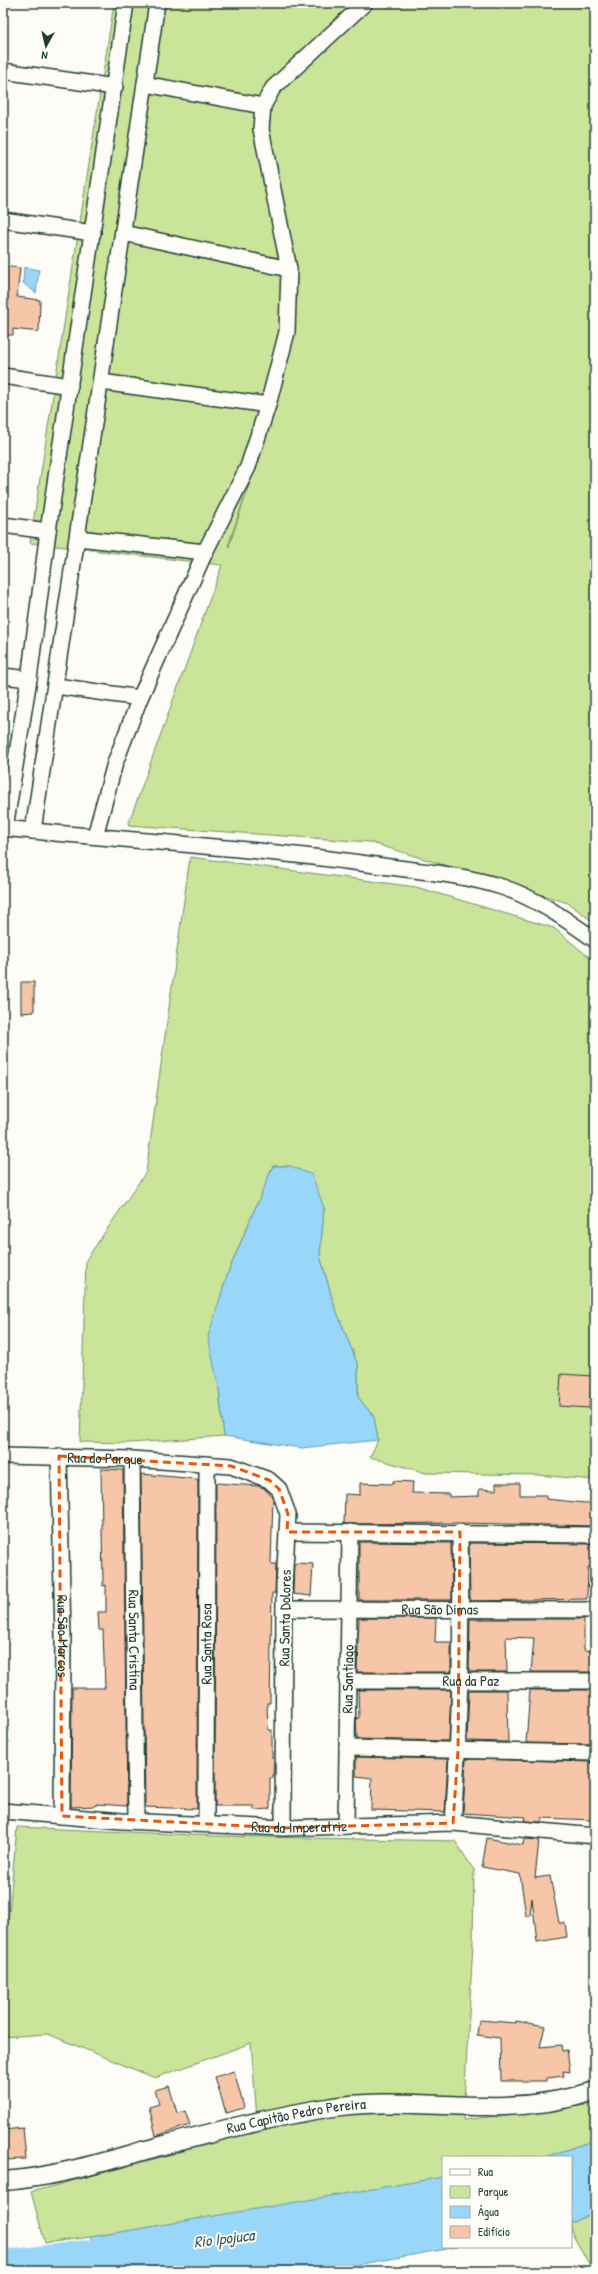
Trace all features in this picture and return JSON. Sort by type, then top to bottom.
[{"type":"street","points":[[126,3],[115,87],[48,531],[29,679],[4,828],[330,858],[478,882],[501,887],[522,895],[546,908],[595,940]]},
{"type":"street","points":[[33,831],[56,686],[157,3]]},
{"type":"street","points":[[95,836],[115,763],[140,698],[205,552],[248,467],[268,405],[287,332],[290,269],[261,129],[263,106],[273,88],[365,3]]},
{"type":"street","points":[[3,71],[115,87]]},
{"type":"street","points":[[145,84],[263,106]]},
{"type":"street","points":[[3,220],[93,233]]},
{"type":"street","points":[[123,233],[290,269]]},
{"type":"street","points":[[3,376],[70,386]]},
{"type":"street","points":[[101,382],[268,405]]},
{"type":"street","points":[[3,525],[48,531]]},
{"type":"street","points":[[78,538],[205,552]]},
{"type":"street","points":[[3,676],[29,679]]},
{"type":"street","points":[[56,686],[140,698]]},
{"type":"street","name":"Rua do Parque","points":[[3,1456],[59,1456],[207,1464]]},
{"type":"street","name":"Rua São Marcos","points":[[59,1456],[62,1638],[62,1816]]},
{"type":"street","name":"Rua Santa Cristina","points":[[132,1459],[136,1821]]},
{"type":"street","name":"Rua Santa Dolores","points":[[207,1464],[231,1466],[269,1480],[279,1489],[288,1514],[284,1609],[283,1828]]},
{"type":"street","name":"Rua Santa Rosa","points":[[206,1824],[207,1464]]},
{"type":"street","points":[[287,1532],[460,1532],[595,1535]]},
{"type":"street","name":"Rua Santiago","points":[[346,1826],[350,1532]]},
{"type":"street","points":[[453,1823],[458,1751],[458,1680],[461,1608],[460,1532]]},
{"type":"street","name":"Rua São Dimas","points":[[284,1609],[461,1608],[595,1610]]},
{"type":"street","name":"Rua da Paz","points":[[347,1681],[595,1681]]},
{"type":"street","points":[[347,1748],[595,1753]]},
{"type":"street","name":"Rua da Imperatriz","points":[[3,1811],[136,1821],[283,1828],[453,1823],[595,1836]]},
{"type":"street","name":"Rua Capitão Pedro Pereira","points":[[3,2181],[32,2179],[59,2174],[189,2138],[291,2114],[329,2108],[390,2102],[493,2106],[543,2103],[572,2098],[595,2091]]},
{"type":"highlighted area","points":[[59,1456],[231,1466],[269,1480],[279,1489],[288,1514],[287,1532],[460,1532],[458,1751],[453,1823],[283,1828],[62,1816]]},
{"type":"green space","points":[[114,3],[595,3],[595,923],[568,903],[369,842],[128,825],[222,565],[30,543]],"holes":[[[260,452],[229,547],[228,546]]]},
{"type":"green space","points":[[190,857],[416,887],[554,928],[595,962],[595,1480],[537,1475],[426,1473],[370,1457],[378,1440],[374,1417],[358,1397],[358,1365],[334,1305],[320,1256],[324,1208],[290,1166],[273,1166],[227,1275],[219,1389],[224,1436],[131,1443],[80,1442],[86,1260],[146,1172]]},
{"type":"green space","points":[[17,1827],[215,1836],[455,1841],[474,1870],[473,1944],[463,2120],[595,2104],[595,2140],[548,2156],[442,2156],[442,2182],[176,2226],[45,2243],[31,2192],[258,2131],[251,2043],[155,2078],[48,2034],[3,2037],[3,1977]]},
{"type":"green space","points":[[595,2211],[595,2271],[593,2271],[572,2234],[572,2223]]},
{"type":"water","points":[[24,267],[39,270],[36,293],[23,283]]},
{"type":"water","points":[[273,1166],[290,1166],[312,1175],[324,1208],[320,1256],[334,1305],[358,1365],[358,1397],[374,1417],[378,1440],[301,1448],[224,1436],[219,1389],[208,1337],[227,1275]]},
{"type":"water","points":[[595,2140],[595,2211],[572,2223],[572,2156],[548,2156]]},
{"type":"water","points":[[442,2177],[442,2248],[452,2248],[321,2271],[97,2271],[92,2255],[91,2237]]},
{"type":"building","points":[[3,266],[20,268],[17,297],[40,300],[39,332],[13,329],[13,335],[3,335]]},
{"type":"building","points":[[21,982],[34,982],[34,1012],[21,1013]]},
{"type":"building","points":[[561,1374],[592,1376],[589,1408],[559,1406]]},
{"type":"building","points":[[101,1469],[123,1470],[127,1806],[96,1804],[96,1806],[71,1807],[72,1688],[105,1688],[103,1630],[99,1630],[98,1612],[106,1612],[106,1585],[103,1586]]},
{"type":"building","points":[[141,1474],[197,1479],[198,1482],[197,1809],[145,1807]]},
{"type":"building","points":[[393,1481],[413,1482],[412,1493],[449,1494],[449,1497],[479,1496],[479,1489],[496,1490],[496,1483],[520,1483],[520,1495],[546,1495],[546,1499],[595,1504],[595,1526],[460,1523],[344,1524],[345,1494],[360,1495],[360,1483],[393,1484]]},
{"type":"building","points":[[216,1483],[258,1486],[264,1488],[273,1498],[271,1564],[276,1564],[275,1593],[272,1593],[270,1703],[267,1703],[268,1730],[272,1730],[272,1758],[274,1758],[273,1778],[270,1778],[270,1809],[254,1810],[254,1806],[215,1806]]},
{"type":"building","points":[[359,1542],[451,1543],[452,1600],[359,1600]]},
{"type":"building","points":[[469,1543],[595,1544],[595,1567],[588,1567],[587,1599],[470,1601]]},
{"type":"building","points":[[294,1564],[313,1564],[311,1596],[293,1594]]},
{"type":"building","points":[[359,1618],[436,1618],[435,1642],[451,1642],[451,1672],[357,1672]]},
{"type":"building","points":[[470,1619],[584,1619],[584,1650],[595,1651],[594,1672],[531,1672],[534,1638],[506,1637],[507,1672],[469,1672]]},
{"type":"building","points":[[358,1690],[451,1690],[449,1741],[357,1739],[356,1718],[359,1718]]},
{"type":"building","points":[[469,1690],[507,1690],[508,1742],[467,1741]]},
{"type":"building","points":[[530,1690],[595,1690],[595,1744],[526,1743]]},
{"type":"building","points":[[356,1757],[448,1759],[445,1812],[371,1810],[372,1778],[356,1776]]},
{"type":"building","points":[[466,1759],[594,1762],[594,1820],[542,1818],[541,1822],[525,1821],[526,1817],[463,1813]]},
{"type":"building","points":[[487,1838],[523,1845],[524,1839],[539,1840],[535,1878],[550,1876],[559,1923],[565,1923],[567,1937],[537,1942],[532,1898],[530,1916],[526,1916],[520,1874],[482,1867]]},
{"type":"building","points":[[479,2020],[516,2023],[516,2021],[545,2026],[540,2047],[561,2045],[562,2051],[567,2050],[570,2072],[563,2071],[564,2076],[547,2078],[547,2081],[501,2081],[500,2038],[477,2035]]},
{"type":"building","points":[[234,2071],[244,2108],[226,2113],[215,2077]]},
{"type":"building","points":[[169,2086],[177,2113],[185,2111],[190,2125],[156,2136],[149,2107],[159,2104],[155,2090]]},
{"type":"building","points":[[23,2128],[26,2159],[3,2160],[3,2130]]},
{"type":"waterway","name":"Rio Ipojuca","points":[[3,2266],[134,2250]]}]
